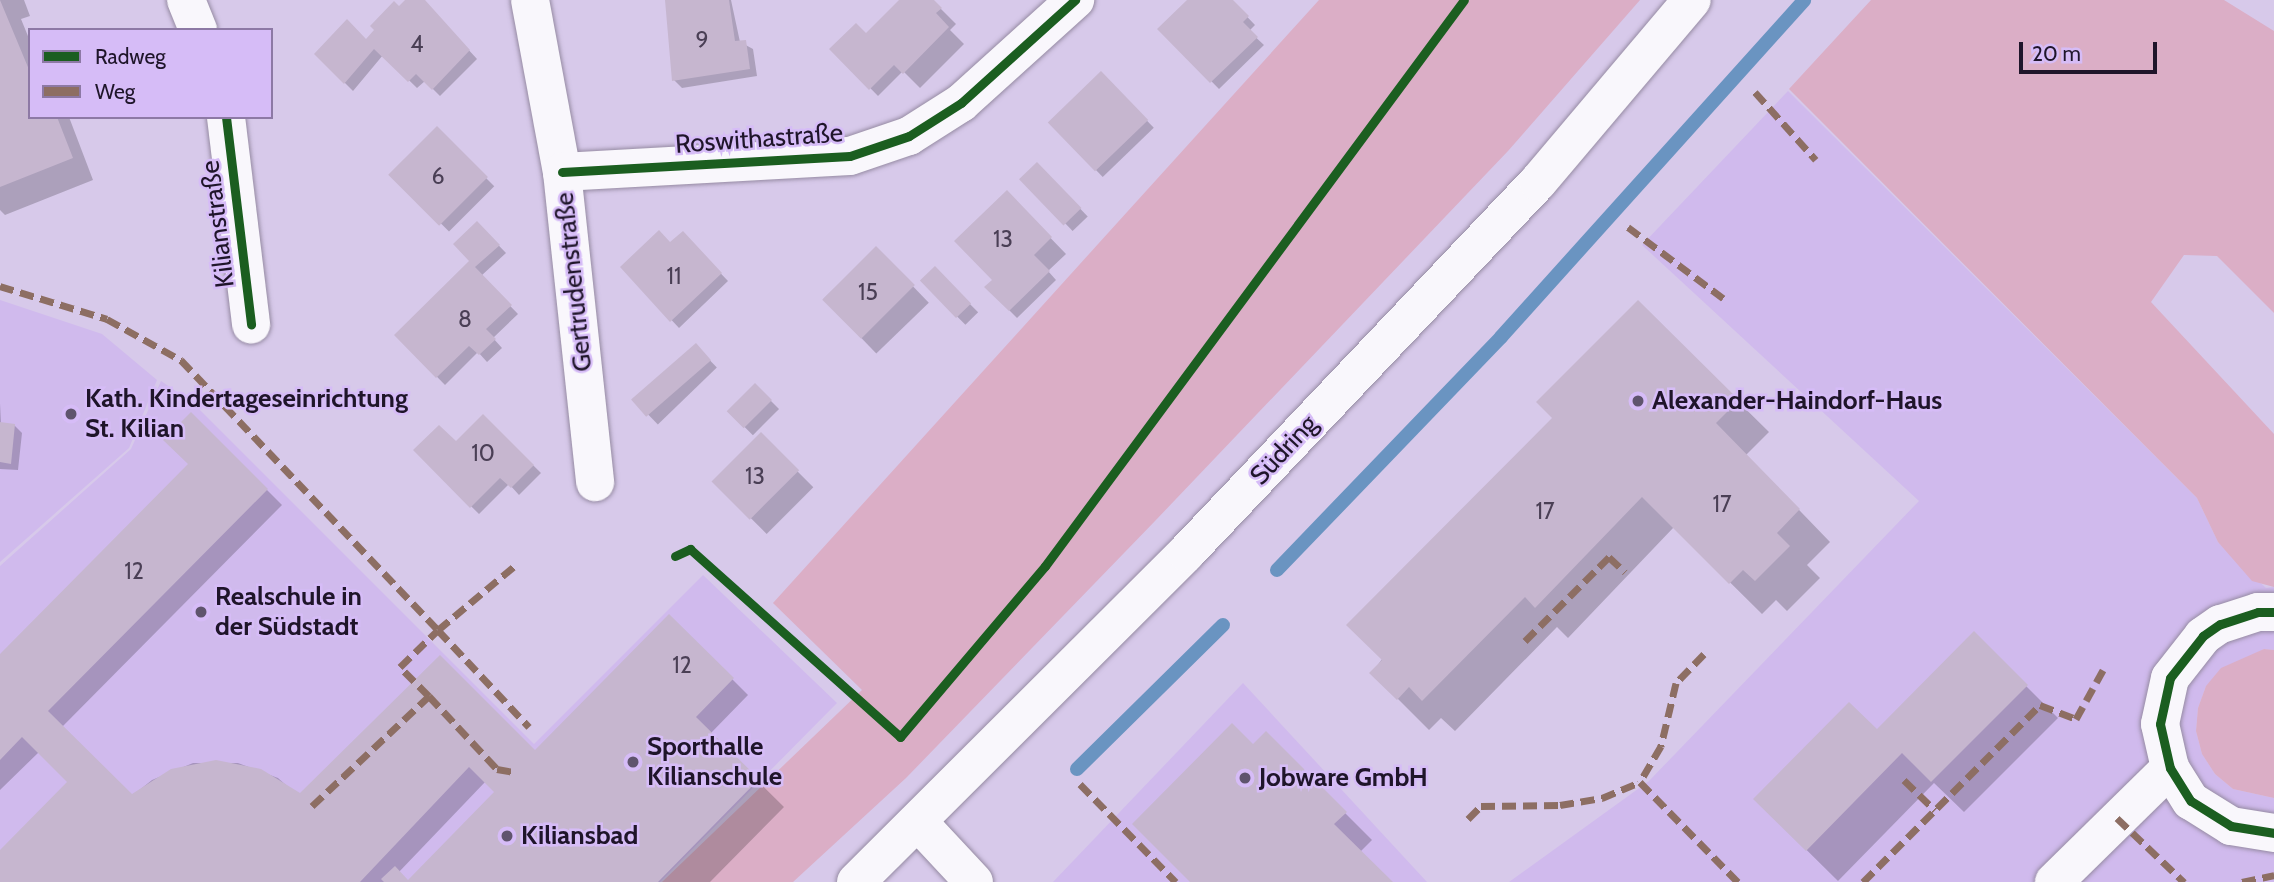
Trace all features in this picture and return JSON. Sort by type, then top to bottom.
[{"type":"street","points":[[186,0],[197,28]]},
{"type":"street","name":"Gertrudenstraße","points":[[530,0],[562,172],[596,482]]},
{"type":"street","name":"Roswithastraße","points":[[562,172],[850,156],[909,136],[961,103],[1075,0]]},
{"type":"street","name":"Südring","points":[[856,882],[1186,553],[1538,182],[1692,0]]},
{"type":"street","name":"Kilianstraße","points":[[226,119],[251,326]]},
{"type":"street","points":[[2274,612],[2258,612],[2220,624],[2203,635],[2170,678],[2160,724],[2170,768],[2192,801],[2231,826],[2274,833]]},
{"type":"street","points":[[2054,882],[2170,768]]},
{"type":"street","points":[[918,822],[974,882]]},
{"type":"shaded area","points":[[1319,0],[1640,0],[1508,151],[1155,521],[906,778],[793,882],[662,882],[862,690],[773,603]]},
{"type":"shaded area","points":[[1871,0],[2224,0],[2274,31],[2274,313],[2217,256],[2184,255],[2151,302],[2274,434],[2274,587],[2252,581],[2218,542],[2197,498],[1789,89]]},
{"type":"shaded area","points":[[1788,91],[2197,498],[2218,542],[2266,588],[2274,587],[2274,650],[2264,649],[2206,686],[2198,708],[2196,731],[2202,754],[2215,774],[2233,789],[2274,798],[2274,882],[1509,882],[1649,781],[1919,501],[1642,245]]},
{"type":"shaded area","name":"Kath. Kindertageseinrichtung St. Kilian","points":[[0,300],[102,334],[157,380],[129,448],[0,562]]},
{"type":"shaded area","name":"Realschule in der Südstadt","points":[[161,381],[192,402],[534,744],[703,575],[837,703],[660,882],[0,882],[0,566],[131,449]]},
{"type":"shaded area","points":[[2264,649],[2274,650],[2274,798],[2233,789],[2215,774],[2202,754],[2196,731],[2198,708],[2206,686],[2221,668]]},
{"type":"shaded area","name":"Jobware GmbH","points":[[1243,683],[1427,882],[1053,882]]},
{"type":"building","points":[[0,0],[28,67],[28,119],[58,119],[73,158],[0,187]]},
{"type":"building","points":[[405,0],[425,0],[470,50],[432,90],[416,74],[408,82],[374,49],[344,84],[314,54],[347,19],[366,39],[374,30],[370,26],[394,1],[399,6]]},
{"type":"building","points":[[665,0],[729,0],[735,41],[746,40],[750,69],[672,81]]},
{"type":"building","points":[[899,0],[934,0],[942,8],[936,13],[949,27],[903,74],[894,65],[869,90],[829,49],[856,23],[866,33]]},
{"type":"building","points":[[1187,0],[1233,0],[1249,16],[1243,22],[1258,37],[1210,83],[1157,29]]},
{"type":"building","points":[[1101,71],[1148,120],[1095,171],[1048,122]]},
{"type":"building","points":[[437,126],[488,177],[439,226],[388,175]]},
{"type":"building","points":[[1037,162],[1081,208],[1063,225],[1019,179]]},
{"type":"building","points":[[1007,190],[1052,237],[1034,255],[1050,271],[1009,311],[984,287],[992,280],[954,241]]},
{"type":"building","points":[[477,221],[500,245],[475,267],[512,305],[486,329],[496,339],[479,355],[469,346],[436,378],[394,335],[469,261],[453,244]]},
{"type":"building","points":[[659,230],[670,242],[683,231],[722,273],[670,322],[620,267]]},
{"type":"building","points":[[876,246],[915,285],[861,339],[822,300]]},
{"type":"building","points":[[935,266],[971,303],[956,318],[920,281]]},
{"type":"building","points":[[1638,300],[1739,400],[1716,423],[1800,509],[1777,533],[1790,546],[1755,581],[1743,570],[1729,584],[1642,497],[1535,608],[1525,597],[1422,701],[1409,687],[1397,700],[1369,673],[1382,660],[1346,625],[1552,418],[1536,402]]},
{"type":"building","points":[[696,343],[711,360],[646,417],[631,399]]},
{"type":"building","points":[[755,383],[772,400],[744,428],[727,411]]},
{"type":"building","points":[[191,412],[268,489],[48,711],[132,794],[171,769],[216,760],[261,769],[300,793],[440,655],[535,750],[669,614],[734,678],[696,717],[759,779],[658,882],[384,882],[381,879],[395,866],[408,880],[494,792],[469,767],[360,882],[0,882],[0,850],[67,782],[22,737],[0,760],[0,654],[188,464],[163,440]]},
{"type":"building","points":[[483,414],[534,465],[511,488],[500,478],[470,508],[413,450],[439,425],[456,441]]},
{"type":"building","points":[[0,422],[15,424],[11,464],[0,462]]},
{"type":"building","points":[[761,432],[799,470],[750,520],[712,481]]},
{"type":"building","points":[[1974,631],[2028,685],[1931,782],[1902,753],[1806,851],[1753,799],[1849,702],[1877,729]]},
{"type":"building","name":"Jobware GmbH","points":[[1232,723],[1253,744],[1266,731],[1347,812],[1334,824],[1393,882],[1190,882],[1132,824]]},
{"type":"waterway","points":[[1277,570],[1501,337],[1804,0]]},
{"type":"waterway","points":[[1077,769],[1223,625]]},
{"type":"marked path","points":[[1755,92],[1816,160]]},
{"type":"marked path","points":[[1628,227],[1723,298]]},
{"type":"marked path","points":[[0,286],[107,319],[181,360],[438,630],[518,563]]},
{"type":"marked path","points":[[1525,641],[1609,557],[1625,572]]},
{"type":"marked path","points":[[312,806],[429,696],[400,667],[438,630],[529,727]]},
{"type":"marked path","points":[[1704,654],[1676,683],[1661,746],[1640,782],[1738,882]]},
{"type":"marked path","points":[[1863,882],[2040,705],[2076,719],[2103,670]]},
{"type":"marked path","points":[[429,696],[497,769],[514,772]]},
{"type":"marked path","points":[[1904,780],[1935,810]]},
{"type":"marked path","points":[[1468,819],[1481,806],[1560,805],[1602,798],[1640,782]]},
{"type":"marked path","points":[[1080,784],[1176,882]]},
{"type":"marked path","points":[[2117,818],[2184,882]]},
{"type":"marked path","points":[[2242,882],[2274,875]]},
{"type":"cycle path","points":[[562,172],[850,156],[909,136],[961,103],[1075,0]]},
{"type":"cycle path","points":[[675,556],[690,549],[900,737],[1045,566],[1464,0]]},
{"type":"cycle path","points":[[226,119],[251,325]]},
{"type":"cycle path","points":[[2274,612],[2258,612],[2220,624],[2203,636],[2170,678],[2160,724],[2170,768],[2191,801],[2231,826],[2274,833]]},
{"type":"place","name":"Alexander-Haindorf-Haus","points":[[1638,401]]},
{"type":"place","name":"Kath. Kindertageseinrichtung St. Kilian","points":[[71,414]]},
{"type":"place","name":"Realschule in der Südstadt","points":[[201,612]]},
{"type":"place","name":"Sporthalle Kilianschule","points":[[633,762]]},
{"type":"place","name":"Jobware GmbH","points":[[1245,778]]},
{"type":"place","name":"Kiliansbad","points":[[507,836]]}]
